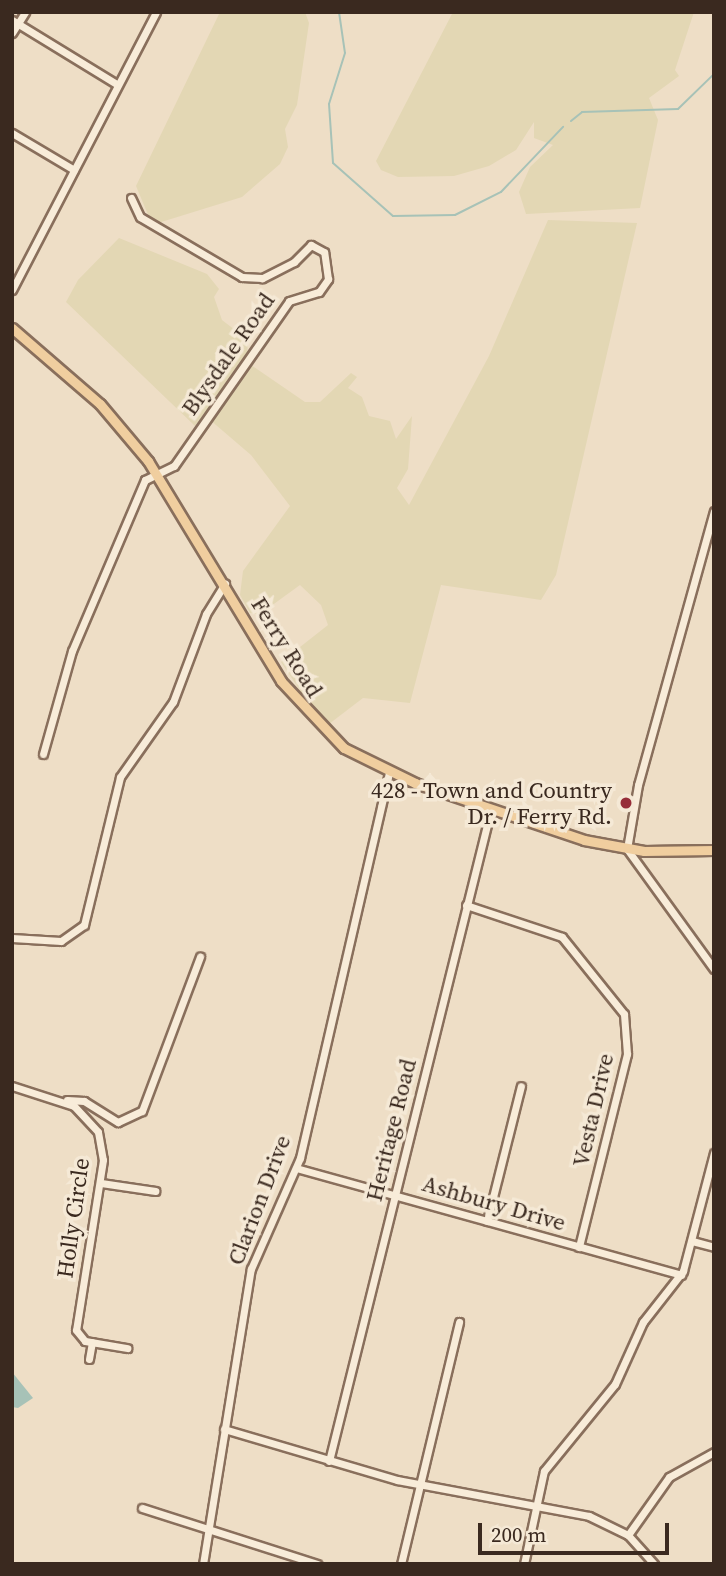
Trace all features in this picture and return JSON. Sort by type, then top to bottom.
[{"type":"main road","name":"Ferry Road","points":[[12,328],[100,404],[158,474],[299,705],[344,748],[389,773],[491,809],[627,849],[714,850]]},
{"type":"street","points":[[12,33],[15,22],[25,12]]},
{"type":"street","points":[[12,290],[156,12]]},
{"type":"street","points":[[15,22],[118,85]]},
{"type":"street","points":[[12,133],[74,170]]},
{"type":"street","name":"Blysdale Road","points":[[131,198],[140,217],[242,277],[266,276],[311,244],[321,248],[328,267],[324,288],[289,301],[174,466],[158,474]]},
{"type":"street","points":[[43,754],[72,651],[141,488],[158,474]]},
{"type":"street","points":[[714,511],[638,785],[627,849],[714,969]]},
{"type":"street","points":[[12,939],[61,941],[84,925],[120,777],[173,702],[206,614],[225,583]]},
{"type":"street","name":"Clarion Drive","points":[[203,1564],[255,1254],[296,1168],[389,773]]},
{"type":"street","name":"Heritage Road","points":[[329,1461],[491,809]]},
{"type":"street","name":"Vesta Drive","points":[[466,905],[562,937],[624,1014],[627,1054],[579,1247]]},
{"type":"street","points":[[59,1099],[84,1101],[118,1122],[142,1111],[200,957]]},
{"type":"street","name":"Holly Circle","points":[[12,1086],[59,1099],[82,1111],[98,1132],[101,1183],[76,1326],[81,1339],[92,1342]]},
{"type":"street","points":[[487,1221],[521,1086]]},
{"type":"street","points":[[524,1564],[535,1506],[549,1463],[615,1384],[643,1322],[681,1275],[714,1153]]},
{"type":"street","name":"Ashbury Drive","points":[[296,1168],[681,1275]]},
{"type":"street","points":[[101,1183],[155,1191]]},
{"type":"street","points":[[692,1241],[714,1247]]},
{"type":"street","points":[[401,1564],[459,1322]]},
{"type":"street","points":[[89,1359],[92,1342],[127,1348]]},
{"type":"street","points":[[224,1429],[419,1485],[589,1516],[628,1535],[654,1564]]},
{"type":"street","points":[[628,1535],[669,1477],[714,1452]]},
{"type":"street","points":[[142,1508],[317,1564]]},
{"type":"shaded area","points":[[220,12],[305,12],[309,23],[297,105],[285,129],[288,147],[280,164],[242,197],[158,223],[149,217],[136,186]]},
{"type":"shaded area","points":[[453,12],[694,12],[675,70],[679,76],[649,98],[658,120],[640,208],[526,214],[519,192],[530,167],[553,145],[534,138],[534,122],[516,150],[489,166],[454,176],[398,177],[381,170],[376,161]]},
{"type":"shaded area","points":[[548,220],[637,223],[556,575],[541,600],[441,585],[410,703],[363,698],[329,724],[303,704],[312,687],[303,695],[281,662],[328,625],[321,605],[300,585],[260,614],[250,613],[240,595],[243,571],[290,506],[251,455],[209,419],[251,365],[305,402],[320,402],[351,373],[357,377],[348,388],[362,397],[369,416],[390,421],[396,439],[412,416],[408,469],[397,488],[409,505],[489,356]]},
{"type":"shaded area","points":[[119,238],[207,274],[219,289],[214,297],[222,320],[248,340],[247,356],[195,426],[66,302],[78,280]]},
{"type":"shaded area","points":[[12,1372],[33,1398],[18,1408],[12,1407]]},
{"type":"waterway","points":[[339,12],[345,53],[329,104],[333,163],[393,216],[455,215],[501,192],[563,127]]},
{"type":"waterway","points":[[571,121],[582,112],[678,109],[714,74]]},
{"type":"place","name":"428 - Town and Country Dr. / Ferry Rd.","points":[[626,803]]}]
